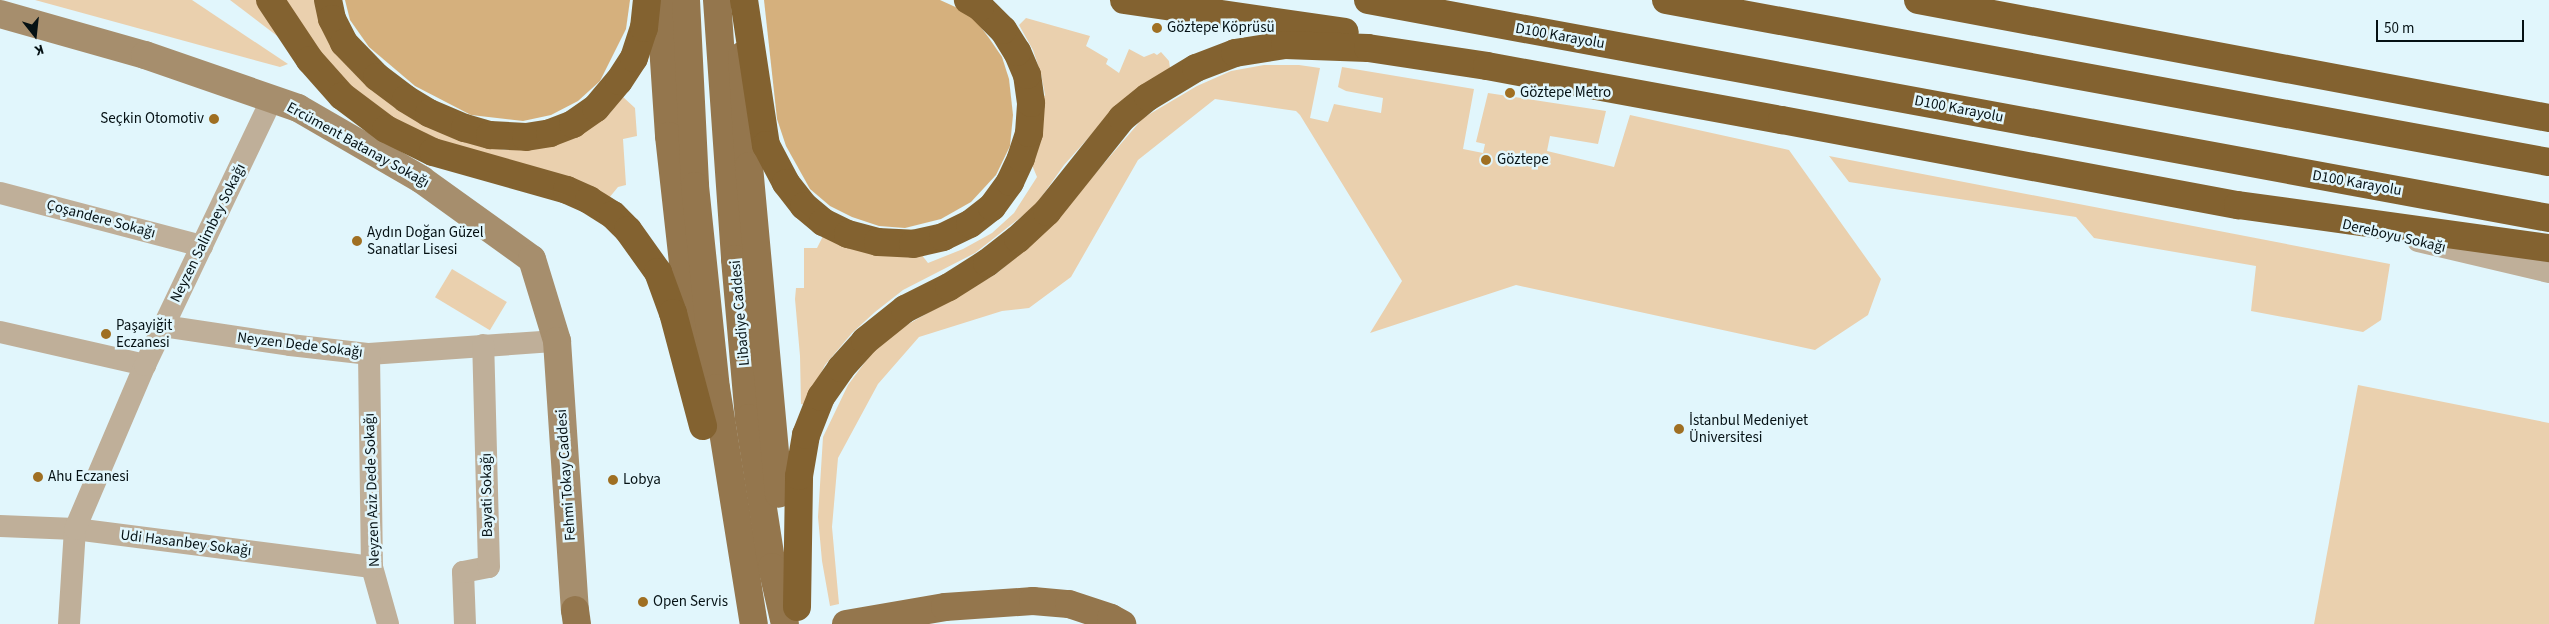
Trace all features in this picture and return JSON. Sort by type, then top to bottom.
[{"type":"highway","points":[[270,0],[316,67],[342,96],[386,129],[433,152],[567,190],[605,210],[628,230],[658,272],[673,313],[703,426]]},
{"type":"highway","points":[[328,0],[332,19],[344,43],[377,77],[406,99],[429,113],[464,128],[490,135],[526,137],[550,133],[573,124],[596,108],[634,58],[644,28],[647,0]]},
{"type":"highway","points":[[744,0],[766,145],[786,182],[804,206],[823,222],[848,234],[878,242],[913,244],[943,237],[970,224],[992,207],[1010,182],[1022,158],[1029,133],[1031,103],[1027,75],[1017,52],[1003,30],[980,7],[968,0]]},
{"type":"highway","points":[[1124,0],[1377,36],[1487,66]]},
{"type":"highway","name":"D100 Karayolu","points":[[1368,0],[2549,218]]},
{"type":"highway","points":[[1918,0],[2549,118]]},
{"type":"highway","points":[[1674,1],[2549,162]]},
{"type":"highway","points":[[794,618],[800,476],[806,435],[821,397],[841,368],[866,341],[906,309],[949,287],[987,263],[1018,239],[1047,212],[1122,118],[1148,97],[1204,65],[1235,53],[1285,45],[1368,48],[1487,66],[2238,205],[2549,248]]},
{"type":"main road","points":[[660,0],[669,136],[684,286],[703,426],[751,613]]},
{"type":"main road","name":"Libadiye Caddesi","points":[[686,0],[695,186],[716,388],[751,613]]},
{"type":"main road","name":"Libadiye Caddesi","points":[[717,0],[733,240],[750,418],[772,567],[794,618]]},
{"type":"main road","points":[[739,0],[749,166],[774,443],[794,618]]},
{"type":"main road","points":[[846,624],[945,607],[1033,601],[1069,604],[1111,618],[1122,624]]},
{"type":"street","name":"Ercüment Batanay Sokağı","points":[[0,14],[145,55],[298,108],[422,180],[532,259],[557,341]]},
{"type":"street","name":"Neyzen Salimbey Sokağı","points":[[69,624],[75,528],[145,365],[272,99]]},
{"type":"street","name":"Çoşandere Sokağı","points":[[0,193],[202,246]]},
{"type":"street","name":"Dereboyu Sokağı","points":[[2238,205],[2370,230],[2549,272]]},
{"type":"street","name":"Neyzen Dede Sokağı","points":[[163,326],[290,345],[369,354],[557,341]]},
{"type":"street","points":[[0,332],[145,365]]},
{"type":"street","name":"Fehmi Tokay Caddesi","points":[[557,341],[575,619]]},
{"type":"street","name":"Bayati Sokağı","points":[[465,624],[463,572],[489,567],[483,345]]},
{"type":"street","name":"Neyzen Aziz Dede Sokağı","points":[[369,354],[372,567],[388,624]]},
{"type":"street","name":"Udi Hasanbey Sokağı","points":[[0,526],[75,528],[372,567]]},
{"type":"shaded area","points":[[35,0],[192,0],[288,64],[280,67]]},
{"type":"shaded area","points":[[230,0],[269,0],[289,45]]},
{"type":"shaded area","points":[[284,0],[314,0],[320,22],[333,48],[353,72],[397,103],[476,144],[505,150],[535,147],[586,130],[610,113],[622,96],[635,108],[637,136],[623,139],[626,185],[618,187],[609,198],[415,134],[347,84],[317,50]]},
{"type":"shaded area","points":[[345,0],[630,0],[626,29],[600,81],[578,101],[551,115],[523,121],[471,115],[415,86],[369,47],[350,20]]},
{"type":"shaded area","points":[[764,0],[940,0],[962,10],[977,22],[1002,57],[1009,79],[1013,115],[1010,146],[996,175],[971,202],[941,219],[905,228],[879,226],[852,217],[830,206],[810,189],[786,146],[777,119]]},
{"type":"shaded area","points":[[1026,18],[1090,36],[1086,46],[1108,59],[1106,64],[1119,73],[1129,49],[1144,57],[1154,53],[1157,55],[1161,52],[1169,61],[1170,68],[1116,107],[1064,165],[1035,206],[975,253],[903,290],[875,312],[852,333],[825,365],[805,405],[801,404],[800,356],[795,299],[796,288],[804,288],[804,248],[817,248],[824,234],[921,254],[928,263],[963,249],[992,233],[1014,213],[1037,177],[1032,165],[1041,101],[1045,95],[1041,74],[1033,50],[1019,25]]},
{"type":"shaded area","points":[[1264,65],[1299,65],[1320,68],[1310,118],[1328,122],[1334,104],[1381,113],[1383,98],[1346,91],[1338,87],[1342,67],[1474,89],[1463,149],[1483,153],[1485,144],[1476,142],[1488,93],[1606,111],[1598,144],[1550,136],[1547,151],[1614,167],[1630,115],[1789,150],[1881,279],[1868,315],[1815,350],[1516,285],[1370,333],[1402,281],[1300,115],[1296,111],[1215,99],[1138,160],[1071,277],[1029,308],[1002,311],[919,337],[878,384],[838,458],[832,527],[839,604],[830,606],[822,561],[818,517],[823,437],[848,385],[877,346],[905,326],[996,274],[1044,233],[1143,118],[1197,86],[1231,71]]},
{"type":"shaded area","points":[[1829,156],[2390,264],[2381,320],[2363,332],[2251,311],[2256,266],[2094,238],[2076,217],[1849,182]]},
{"type":"shaded area","points":[[452,269],[507,302],[490,330],[435,297]]},
{"type":"shaded area","points":[[2358,385],[2549,423],[2549,624],[2314,624]]},
{"type":"place","name":"Göztepe Köprüsü","points":[[1157,28]]},
{"type":"place","name":"Göztepe Metro","points":[[1510,93]]},
{"type":"place","name":"Seçkin Otomotiv","points":[[214,119]]},
{"type":"place","name":"Göztepe","points":[[1486,160]]},
{"type":"place","name":"Aydın Doğan Güzel Sanatlar Lisesi","points":[[357,241]]},
{"type":"place","name":"Paşayiğit Eczanesi","points":[[106,334]]},
{"type":"place","name":"İstanbul Medeniyet Üniversitesi","points":[[1679,429]]},
{"type":"place","name":"Ahu Eczanesi","points":[[38,477]]},
{"type":"place","name":"Lobya","points":[[613,480]]},
{"type":"place","name":"Open Servis","points":[[643,602]]}]
